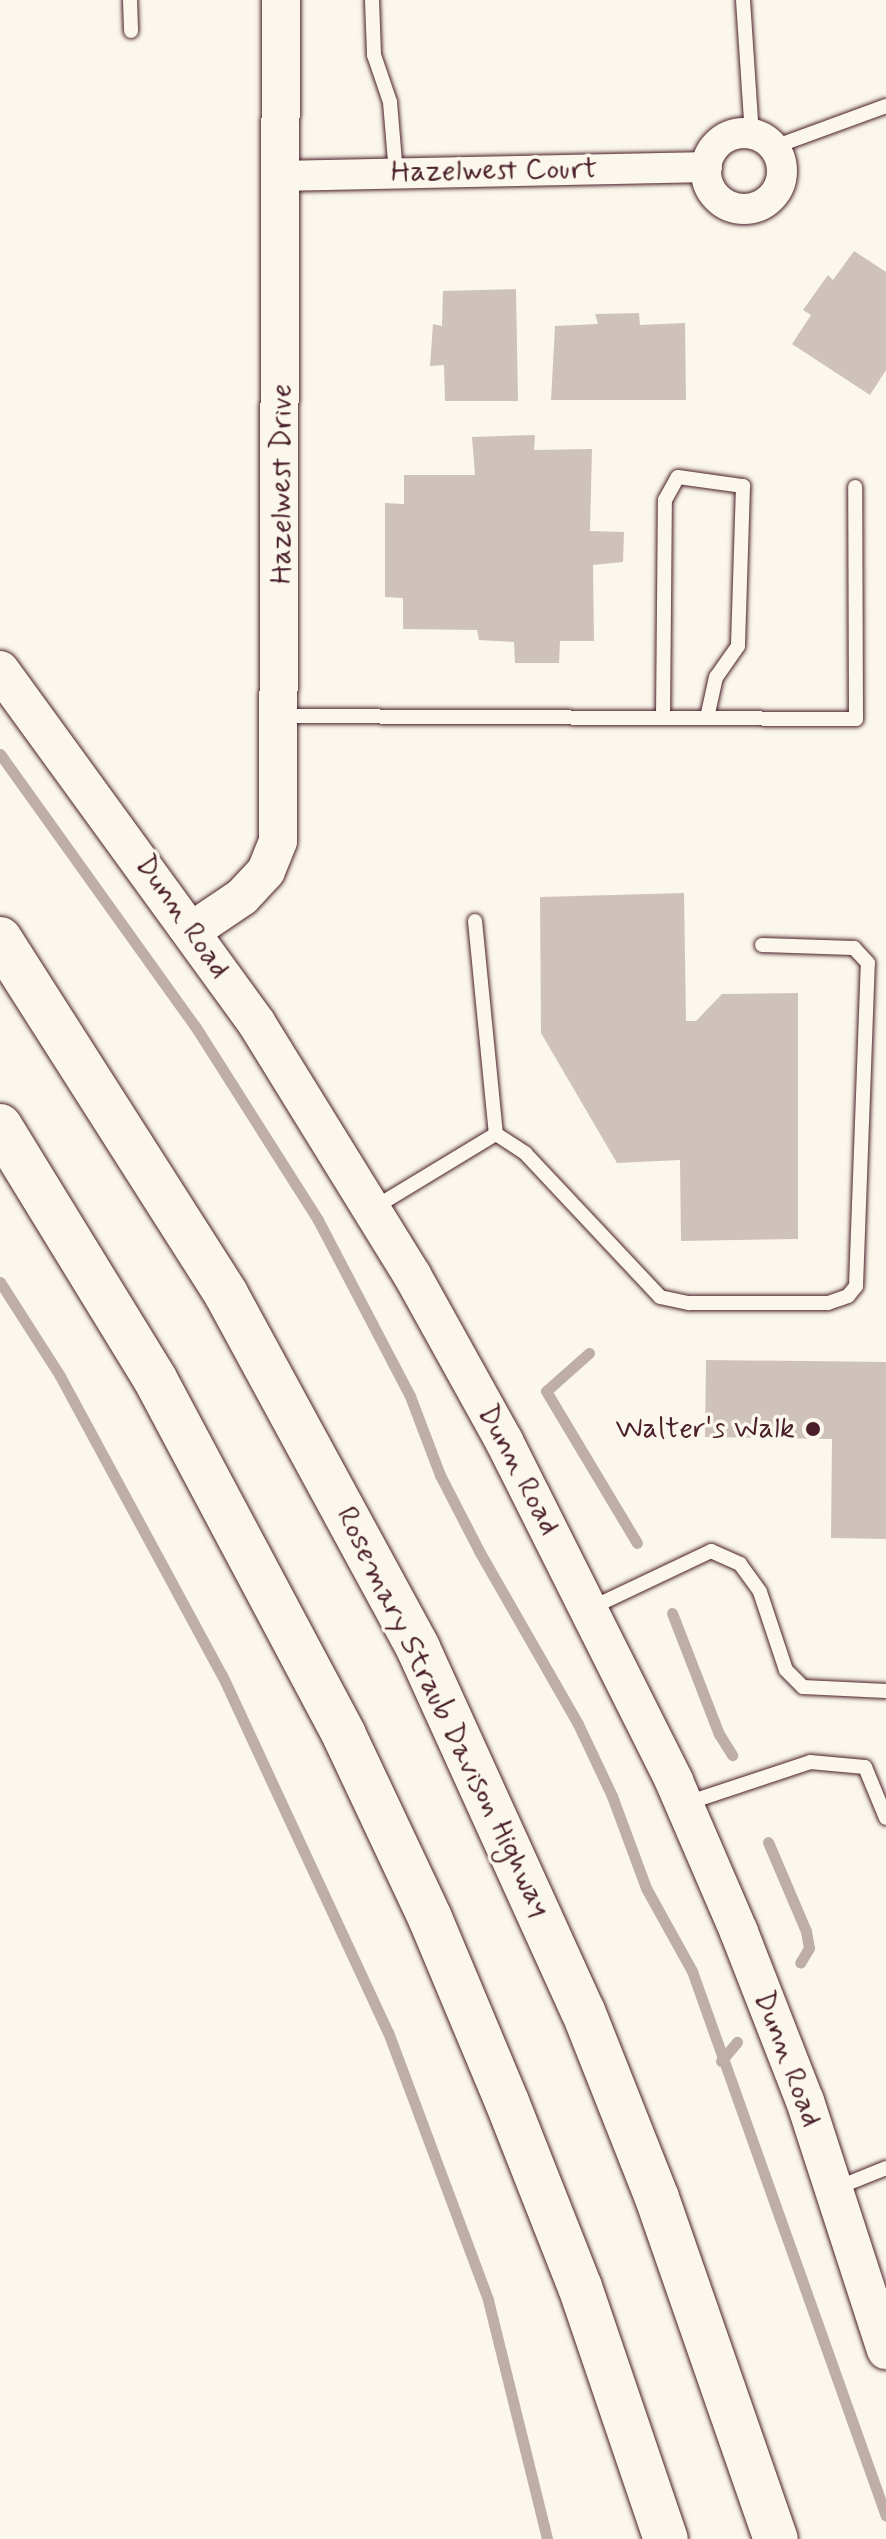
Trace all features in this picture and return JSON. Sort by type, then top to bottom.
[{"type":"highway","name":"Rosemary Straub Davison Highway","points":[[0,939],[120,1121],[226,1294],[418,1648],[589,2026],[657,2198],[776,2539]]},
{"type":"highway","points":[[0,1126],[155,1379],[344,1735],[430,1918],[507,2102],[580,2287],[666,2539]]},
{"type":"street","name":"Hazelwest Drive","points":[[193,930],[242,897],[266,871],[278,841],[282,716],[281,0]]},
{"type":"street","points":[[727,136],[763,140],[780,182],[775,193],[755,207],[743,209],[720,200],[707,167],[710,155],[727,136]]},
{"type":"street","name":"Hazelwest Court","points":[[281,176],[707,167]]},
{"type":"street","name":"Dunn Road","points":[[0,670],[193,930],[372,1209],[504,1441],[590,1608],[684,1804],[805,2101],[886,2350]]},
{"type":"lane","points":[[130,0],[131,31]]},
{"type":"lane","points":[[372,0],[374,55],[390,102],[396,173]]},
{"type":"lane","points":[[743,0],[763,140],[886,106]]},
{"type":"lane","points":[[663,718],[665,500],[678,477],[743,486],[738,646],[716,677],[707,718]]},
{"type":"lane","points":[[282,716],[856,719],[855,487]]},
{"type":"lane","points":[[475,921],[496,1134]]},
{"type":"lane","points":[[496,1134],[525,1153],[660,1297],[689,1303],[828,1303],[848,1296],[856,1286],[868,963],[854,948],[762,945]]},
{"type":"lane","points":[[372,1209],[496,1134]]},
{"type":"lane","points":[[590,1608],[711,1551],[740,1564],[760,1592],[786,1670],[803,1687],[886,1691]]},
{"type":"lane","points":[[684,1804],[810,1762],[865,1767],[886,1818]]},
{"type":"lane","points":[[833,2189],[886,2168]]},
{"type":"building","points":[[854,251],[886,272],[886,370],[870,395],[792,344],[811,315],[803,310],[828,275],[833,280]]},
{"type":"building","points":[[516,289],[518,401],[445,401],[444,365],[430,366],[433,324],[442,326],[443,291]]},
{"type":"building","points":[[639,313],[640,325],[685,323],[686,400],[551,400],[555,326],[598,324],[595,314]]},
{"type":"building","points":[[535,435],[534,450],[592,449],[590,531],[624,532],[623,562],[593,565],[594,641],[560,641],[559,663],[515,663],[514,642],[479,640],[477,630],[403,629],[403,598],[385,597],[385,503],[404,504],[404,475],[475,475],[472,437]]},
{"type":"building","points":[[684,893],[686,1021],[696,1021],[722,994],[798,993],[798,1239],[681,1241],[680,1160],[617,1163],[541,1033],[540,897]]},
{"type":"building","points":[[706,1360],[886,1362],[886,1539],[831,1538],[832,1439],[705,1437]]},
{"type":"waterway","points":[[0,754],[195,1026],[318,1220],[410,1396],[440,1475],[479,1551],[578,1724],[612,1796],[646,1888],[692,1971],[886,2516]]},
{"type":"waterway","points":[[0,1282],[60,1376],[222,1675],[388,2032],[488,2300],[547,2539]]},
{"type":"waterway","points":[[589,1353],[546,1391],[637,1543]]},
{"type":"waterway","points":[[672,1613],[719,1734],[732,1755]]},
{"type":"waterway","points":[[768,1842],[806,1931],[809,1948],[800,1963]]},
{"type":"waterway","points":[[721,2061],[737,2042]]},
{"type":"place","name":"Walter's Walk","points":[[813,1429]]}]
